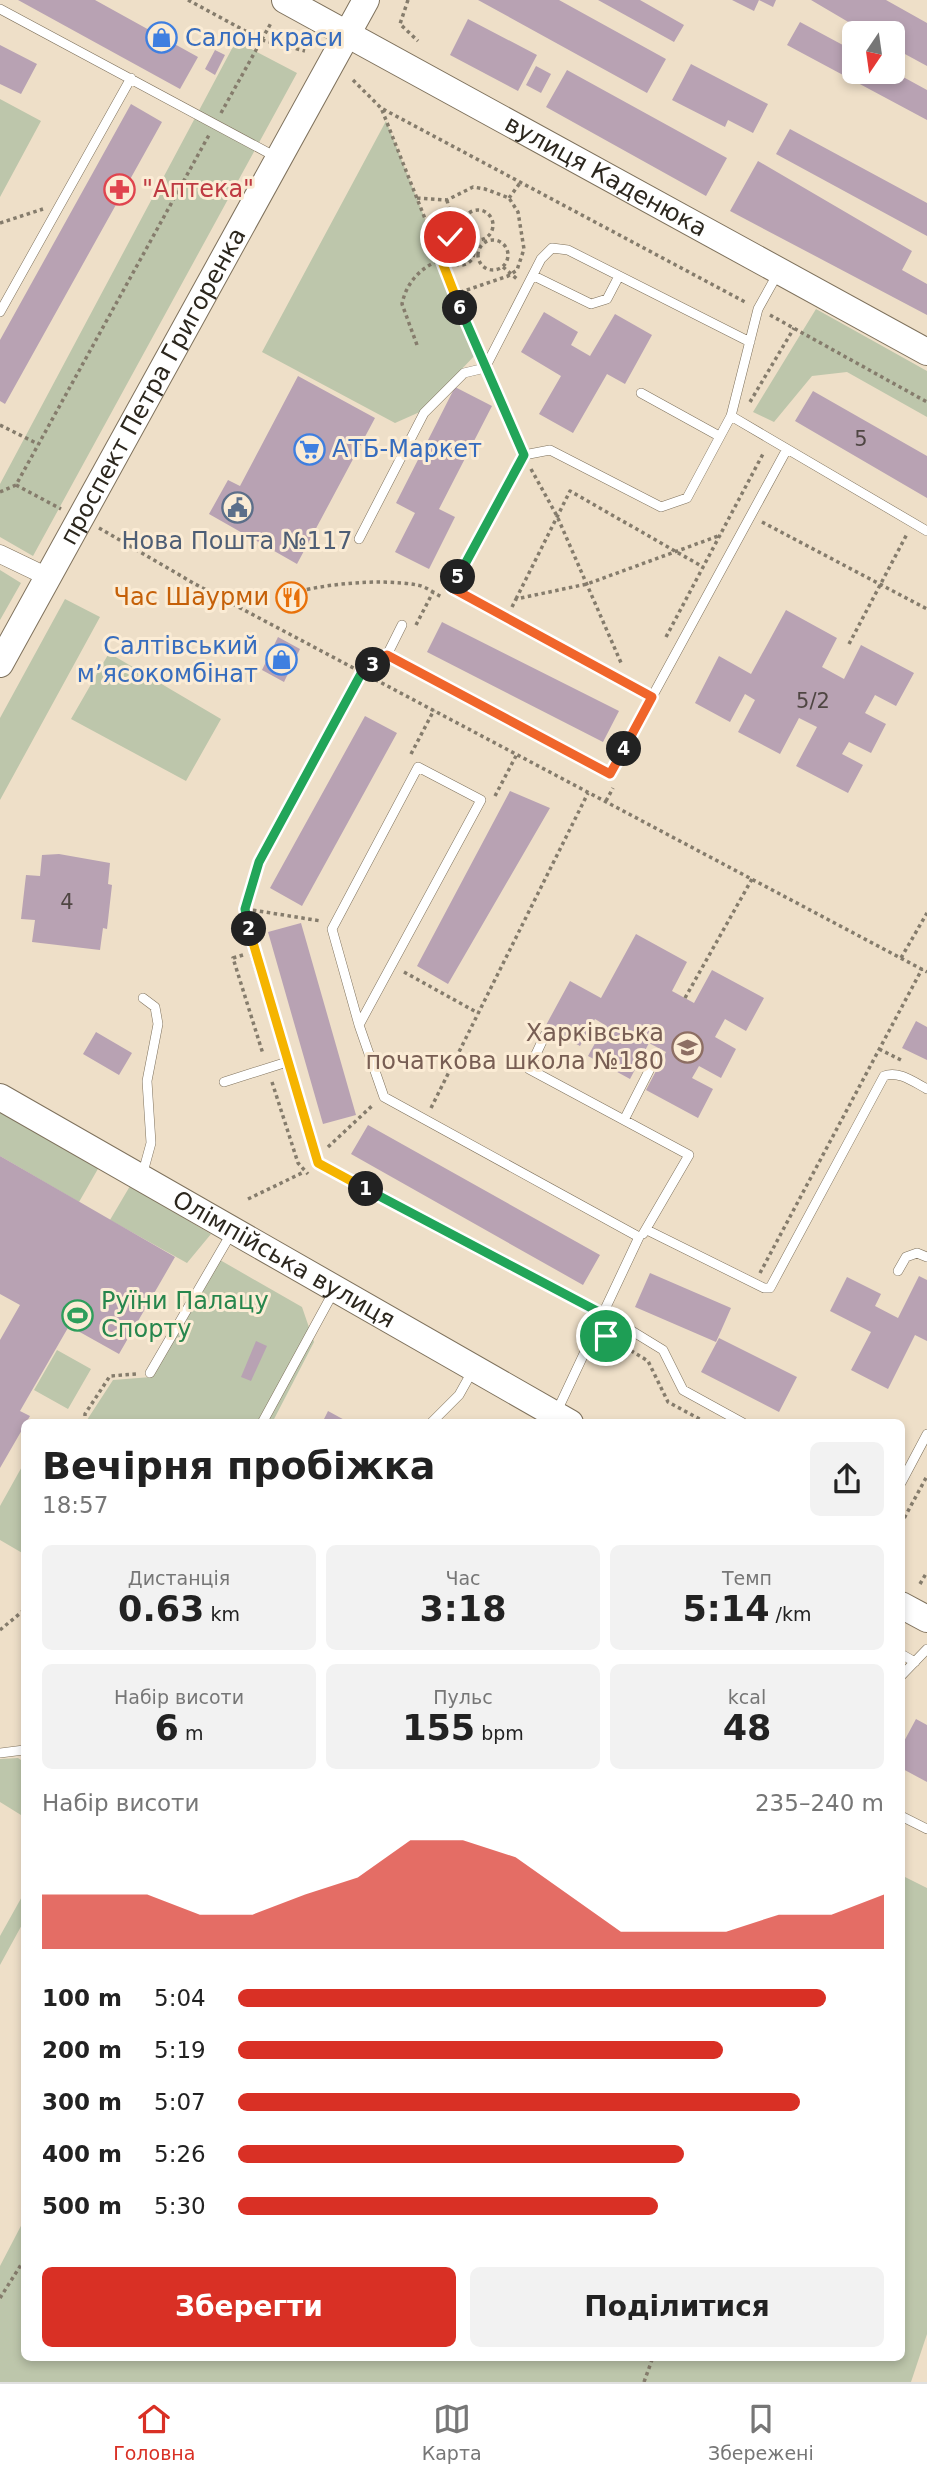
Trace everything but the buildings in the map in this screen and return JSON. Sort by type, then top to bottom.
[{"type":"street","name":"вулиця Каденюка","points":[[285,0],[927,352]]},
{"type":"street","name":"проспект Петра Григоренка","points":[[1,661],[50,578],[366,0]]},
{"type":"street","points":[[0,554],[50,578]]},
{"type":"street","name":"Олімпійська вулиця","points":[[0,1097],[562,1419]]},
{"type":"street","points":[[905,1607],[927,1619]]},
{"type":"lane","points":[[0,9],[279,159]]},
{"type":"lane","points":[[0,312],[131,78]]},
{"type":"lane","points":[[359,540],[424,413],[464,373],[485,368],[541,259],[552,248],[568,250],[750,342]]},
{"type":"lane","points":[[652,697],[452,588],[524,455],[550,450],[662,507],[687,498],[731,416],[758,309],[779,272]]},
{"type":"lane","points":[[534,276],[590,304],[607,299],[619,276]]},
{"type":"lane","points":[[641,393],[719,436]]},
{"type":"lane","points":[[731,416],[927,531]]},
{"type":"lane","points":[[402,625],[387,655],[610,774],[788,449]]},
{"type":"lane","points":[[359,1025],[481,800],[418,767],[332,929],[359,1025],[384,1097],[424,1121],[643,1234],[764,1288],[775,1284],[884,1076],[891,1073],[901,1075],[927,1089]]},
{"type":"lane","points":[[254,952],[318,1163],[604,1314],[663,1350],[683,1390],[736,1419]]},
{"type":"lane","points":[[141,1178],[151,1143],[148,1081],[158,1024],[155,1007],[143,998]]},
{"type":"lane","points":[[545,1035],[529,1069],[689,1155],[643,1234],[604,1314],[562,1419]]},
{"type":"lane","points":[[624,1120],[656,1057]]},
{"type":"lane","points":[[224,1082],[287,1062]]},
{"type":"lane","points":[[150,1373],[233,1230]]},
{"type":"lane","points":[[898,1271],[906,1257],[917,1253],[927,1257]]},
{"type":"lane","points":[[264,1419],[335,1289]]},
{"type":"lane","points":[[435,1419],[459,1395],[474,1368]]},
{"type":"lane","points":[[905,1475],[927,1434]]},
{"type":"lane","points":[[905,1672],[927,1649]]},
{"type":"lane","points":[[905,1656],[915,1662]]},
{"type":"lane","points":[[0,1754],[21,1750]]},
{"type":"lane","points":[[905,1818],[927,1829]]},
{"type":"path","points":[[188,0],[262,40],[305,51]]},
{"type":"path","points":[[408,0],[400,24],[418,41]]},
{"type":"path","points":[[0,492],[16,485],[271,23]]},
{"type":"path","points":[[353,80],[381,108],[927,402]]},
{"type":"path","points":[[381,108],[485,368],[524,455],[557,516],[625,674]]},
{"type":"path","points":[[509,198],[521,182]]},
{"type":"path","points":[[417,198],[447,200],[473,187],[509,198],[518,212],[524,249],[517,270],[455,294]]},
{"type":"path","points":[[447,200],[451,219],[461,226],[467,239],[473,247],[476,256],[485,269],[495,271],[503,267],[509,256],[506,246],[497,240],[467,239],[454,239],[447,236],[442,229],[443,223],[451,219]]},
{"type":"path","points":[[0,223],[61,202]]},
{"type":"path","points":[[472,211],[487,212],[494,226],[476,256],[462,266],[453,264],[448,257],[448,248],[454,239],[465,217],[472,211]]},
{"type":"path","points":[[417,345],[402,304],[403,298],[419,272],[448,257]]},
{"type":"path","points":[[503,267],[511,274]]},
{"type":"path","points":[[744,414],[794,328]]},
{"type":"path","points":[[0,425],[38,444]]},
{"type":"path","points":[[666,638],[771,439]]},
{"type":"path","points":[[510,612],[570,491],[703,567]]},
{"type":"path","points":[[751,516],[927,609]]},
{"type":"path","points":[[849,644],[912,522]]},
{"type":"path","points":[[516,599],[587,584],[720,535]]},
{"type":"path","points":[[138,550],[195,584],[925,970],[754,1283]]},
{"type":"path","points":[[280,597],[299,590],[378,583],[419,585],[445,599]]},
{"type":"path","points":[[313,1178],[304,1172],[267,1068],[233,958],[254,952],[245,909],[259,862],[362,672],[387,655]]},
{"type":"path","points":[[410,757],[435,710]]},
{"type":"path","points":[[492,802],[517,754]]},
{"type":"path","points":[[424,1121],[589,792]]},
{"type":"path","points":[[685,998],[751,879]]},
{"type":"path","points":[[245,909],[323,921],[318,930]]},
{"type":"path","points":[[901,958],[927,913]]},
{"type":"path","points":[[402,971],[478,1013]]},
{"type":"path","points":[[370,1099],[380,1107]]},
{"type":"path","points":[[248,1199],[304,1172]]},
{"type":"path","points":[[601,1347],[614,1320]]},
{"type":"path","points":[[606,1336],[648,1361],[668,1402],[700,1419]]},
{"type":"path","points":[[85,1419],[85,1414],[110,1376],[150,1373]]},
{"type":"path","points":[[905,1517],[927,1476]]},
{"type":"path","points":[[920,1584],[927,1572]]},
{"type":"path","points":[[0,1630],[21,1612]]},
{"type":"path","points":[[0,2298],[21,2265]]},
{"type":"path","points":[[644,2382],[652,2361]]},
{"type":"green space","points":[[236,41],[297,73],[33,556],[0,537],[0,484]]},
{"type":"green space","points":[[0,99],[41,121],[0,197]]},
{"type":"green space","points":[[386,121],[478,352],[422,411],[395,423],[262,352]]},
{"type":"green space","points":[[816,309],[927,371],[927,417],[847,372],[812,376],[774,422],[753,412]]},
{"type":"green space","points":[[0,570],[21,583],[0,620]]},
{"type":"green space","points":[[65,599],[100,617],[0,800],[0,718]]},
{"type":"green space","points":[[109,653],[221,719],[186,781],[71,719]]},
{"type":"green space","points":[[0,1109],[99,1167],[79,1202],[0,1156]]},
{"type":"green space","points":[[130,1186],[211,1234],[187,1263],[110,1220]]},
{"type":"green space","points":[[220,1260],[302,1307],[314,1342],[274,1419],[88,1419],[113,1380],[151,1377]]},
{"type":"green space","points":[[57,1350],[91,1369],[68,1409],[34,1390]]},
{"type":"green space","points":[[21,1468],[21,1552],[0,1540],[0,1506]]},
{"type":"green space","points":[[0,1759],[21,1760],[21,1815],[0,1802]]},
{"type":"green space","points":[[905,1877],[927,1888],[927,2334],[911,2382],[0,2382],[0,2266],[21,2226],[21,2361],[905,2361]]},
{"type":"green space","points":[[21,1898],[21,1926],[0,1965],[0,1936]]},
{"type":"place","name":"Салон краси","points":[[162,38]]},
{"type":"place","name":"\"Аптека\"","points":[[119,189]]},
{"type":"place","name":"АТБ-Маркет","points":[[309,449]]},
{"type":"place","name":"Нова Пошта №117","points":[[237,507]]},
{"type":"place","name":"Час Шаурми","points":[[292,597]]},
{"type":"place","name":"Салтівський мʼясокомбінат","points":[[281,660]]},
{"type":"place","name":"Харківська початкова школа №180","points":[[687,1047]]},
{"type":"place","name":"Руїни Палацу Спорту","points":[[78,1315]]},
{"type":"route","points":[[450,237],[454,237],[454,241],[448,248],[448,257],[441,259],[478,352],[524,455],[452,588],[652,697],[610,774],[387,655],[362,672],[259,862],[245,909],[254,952],[318,1163],[614,1320],[606,1336]]}]
